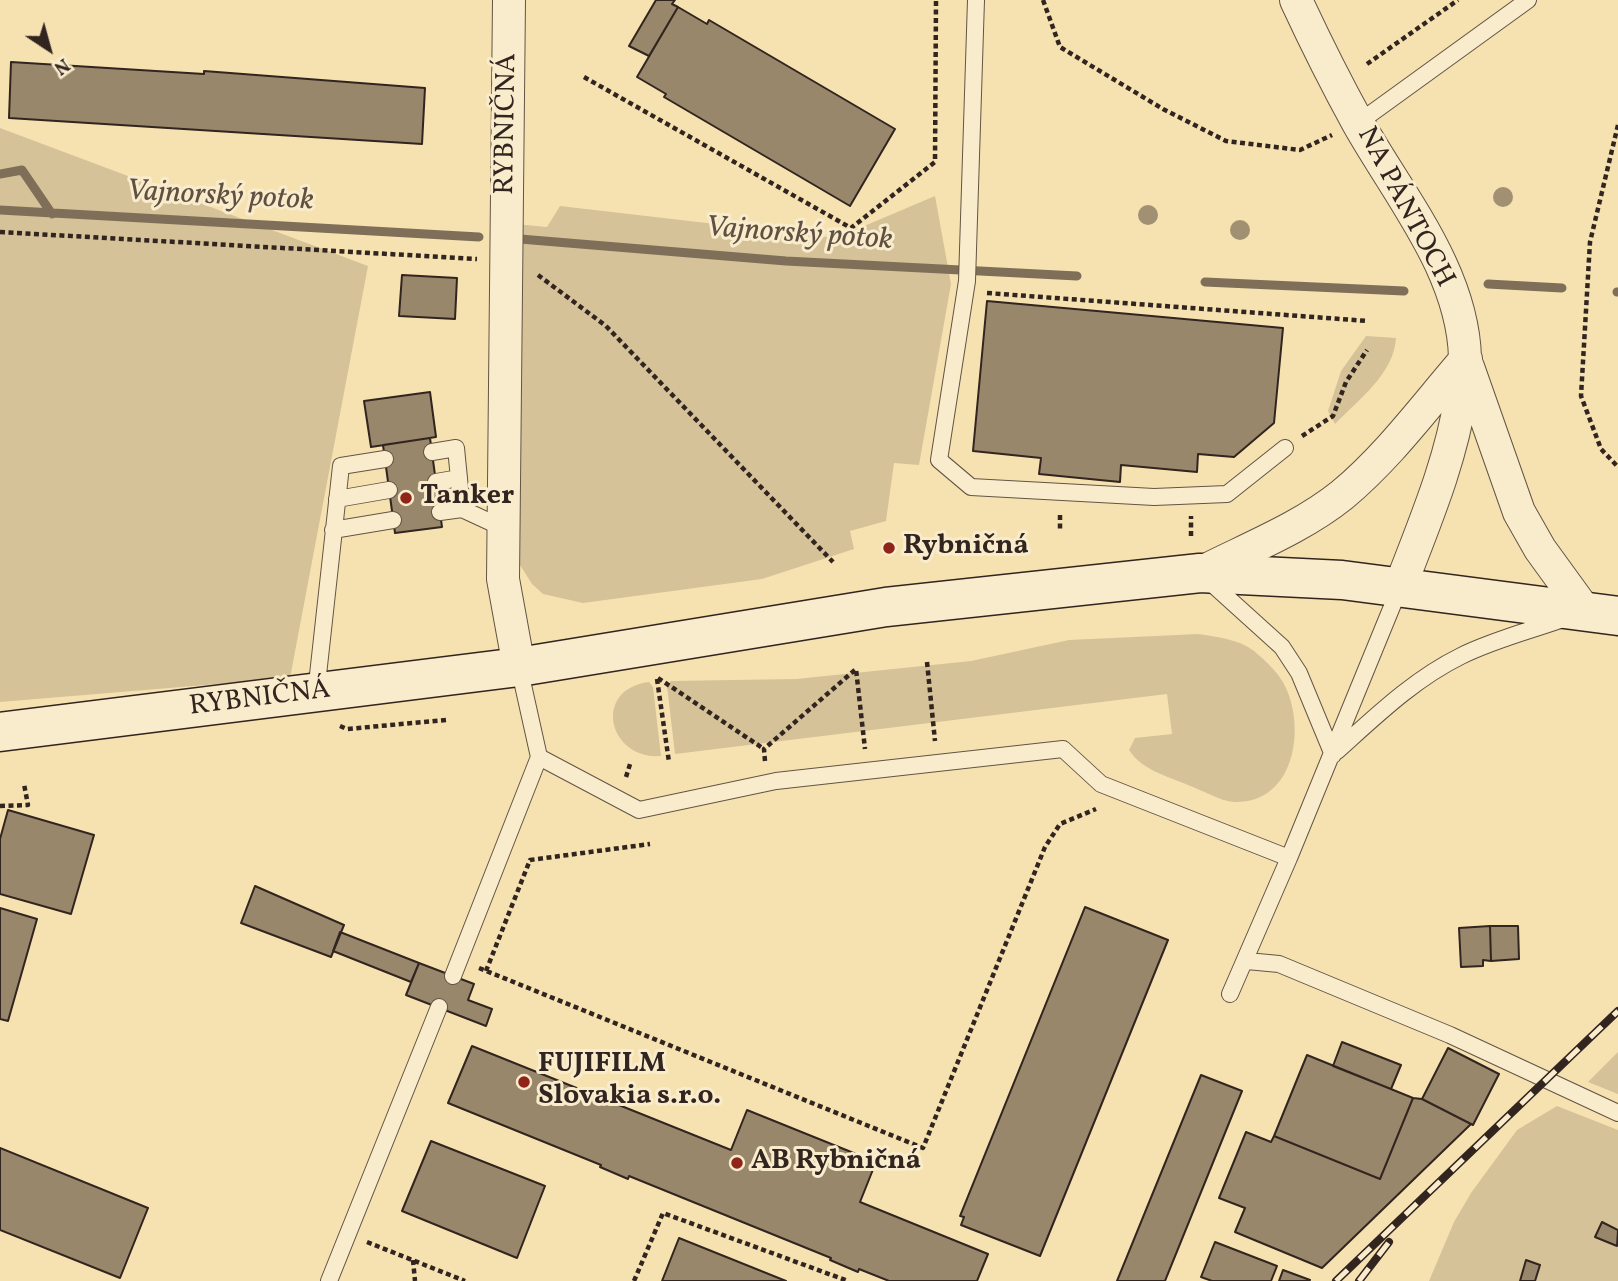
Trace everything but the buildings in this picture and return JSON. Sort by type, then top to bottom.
[{"type":"main road","name":"RYBNIČNÁ","points":[[0,732],[519,667],[886,607],[1200,573],[1252,573],[1400,587],[1602,614]]},
{"type":"street","name":"RYBNIČNÁ","points":[[509,0],[497,249],[503,579],[519,667]]},
{"type":"street","name":"NA PÁNTOCH","points":[[1296,0],[1359,123],[1447,280],[1460,322],[1466,359],[1448,453],[1400,587]]},
{"type":"street","points":[[1200,573],[1306,518],[1341,495],[1388,450],[1466,359]]},
{"type":"street","points":[[1466,359],[1519,512],[1540,549],[1602,614]]},
{"type":"lane","points":[[976,0],[966,286],[939,460],[971,487],[1154,497],[1227,494],[1285,448]]},
{"type":"lane","points":[[1359,123],[1528,0]]},
{"type":"lane","points":[[432,452],[456,448],[462,509]]},
{"type":"lane","points":[[316,693],[341,466],[385,459]]},
{"type":"lane","points":[[436,482],[459,478]]},
{"type":"lane","points":[[337,499],[389,490]]},
{"type":"lane","points":[[440,512],[462,509],[503,528]]},
{"type":"lane","points":[[333,530],[393,520]]},
{"type":"lane","points":[[1200,573],[1282,647],[1299,673],[1333,755]]},
{"type":"lane","points":[[1230,995],[1247,961],[1333,755],[1400,587]]},
{"type":"lane","points":[[1333,755],[1396,697],[1441,667],[1478,649],[1602,614]]},
{"type":"lane","points":[[453,976],[539,757],[519,667]]},
{"type":"lane","points":[[539,757],[639,810],[766,783],[1063,750],[1101,784],[1289,858]]},
{"type":"lane","points":[[1247,961],[1279,964],[1450,1035],[1618,1113]]},
{"type":"lane","points":[[329,1281],[439,1007]]},
{"type":"path","points":[[584,77],[851,228],[935,162],[936,0]]},
{"type":"path","points":[[1043,0],[1060,47],[1163,110],[1226,141],[1300,150],[1359,123]]},
{"type":"path","points":[[1367,64],[1458,0]]},
{"type":"path","points":[[1618,125],[1590,242],[1581,396],[1601,449],[1618,467]]},
{"type":"path","points":[[0,232],[497,249],[606,326],[833,562]]},
{"type":"path","points":[[966,286],[1367,321]]},
{"type":"path","points":[[1285,448],[1333,416],[1346,383],[1367,350]]},
{"type":"path","points":[[927,662],[937,764]]},
{"type":"path","points":[[764,748],[856,668],[868,771]]},
{"type":"path","points":[[669,762],[657,678],[764,748]]},
{"type":"path","points":[[339,725],[346,729],[446,720]]},
{"type":"path","points":[[764,748],[766,783]]},
{"type":"path","points":[[0,806],[28,805],[24,784]]},
{"type":"path","points":[[459,960],[923,1148],[1045,847],[1060,824],[1092,809],[1104,809]]},
{"type":"path","points":[[486,971],[530,860],[650,844]]},
{"type":"path","points":[[634,1281],[663,1213],[848,1281]]},
{"type":"path","points":[[348,1234],[465,1281]]},
{"type":"path","points":[[413,1260],[415,1281]]},
{"type":"shaded area","points":[[0,128],[368,266],[290,678],[0,702]]},
{"type":"shaded area","points":[[935,196],[951,284],[919,465],[894,463],[886,521],[850,531],[854,549],[762,579],[583,603],[543,594],[532,584],[520,565],[517,545],[515,224],[547,227],[560,206],[836,238]]},
{"type":"shaded area","points":[[1366,336],[1396,338],[1394,351],[1382,375],[1335,424],[1328,411],[1341,371]]},
{"type":"shaded area","points":[[1198,634],[1228,639],[1248,647],[1272,668],[1286,688],[1295,725],[1290,762],[1282,778],[1270,791],[1254,799],[1234,802],[1223,800],[1156,772],[1134,757],[1129,750],[1135,738],[1172,734],[1167,694],[675,754],[667,686],[671,681],[796,679],[971,661],[1069,640]]},
{"type":"shaded area","points":[[649,682],[653,687],[661,756],[643,754],[629,747],[619,736],[614,723],[614,710],[619,697],[631,687]]},
{"type":"shaded area","points":[[1618,1052],[1618,1094],[1588,1082]]},
{"type":"shaded area","points":[[1557,1106],[1618,1130],[1618,1281],[1429,1281],[1454,1222],[1471,1193],[1517,1130]]},
{"type":"waterway","points":[[0,174],[22,170],[52,214]]},
{"type":"waterway","name":"Vajnorský potok","points":[[0,210],[479,237]]},
{"type":"waterway","name":"Vajnorský potok","points":[[520,239],[786,261],[1077,276]]},
{"type":"waterway","name":"Vajnorský potok","points":[[1205,282],[1404,291]]},
{"type":"waterway","name":"Vajnorský potok","points":[[1488,284],[1562,288]]},
{"type":"railway","points":[[1336,1281],[1618,1011]]},
{"type":"railway","points":[[1359,1281],[1389,1242]]},
{"type":"place","name":"Tanker","points":[[406,498]]},
{"type":"place","name":"Rybničná","points":[[889,548]]},
{"type":"place","name":"FUJIFILM Slovakia s.r.o.","points":[[524,1082]]},
{"type":"place","name":"AB Rybničná","points":[[737,1163]]}]
